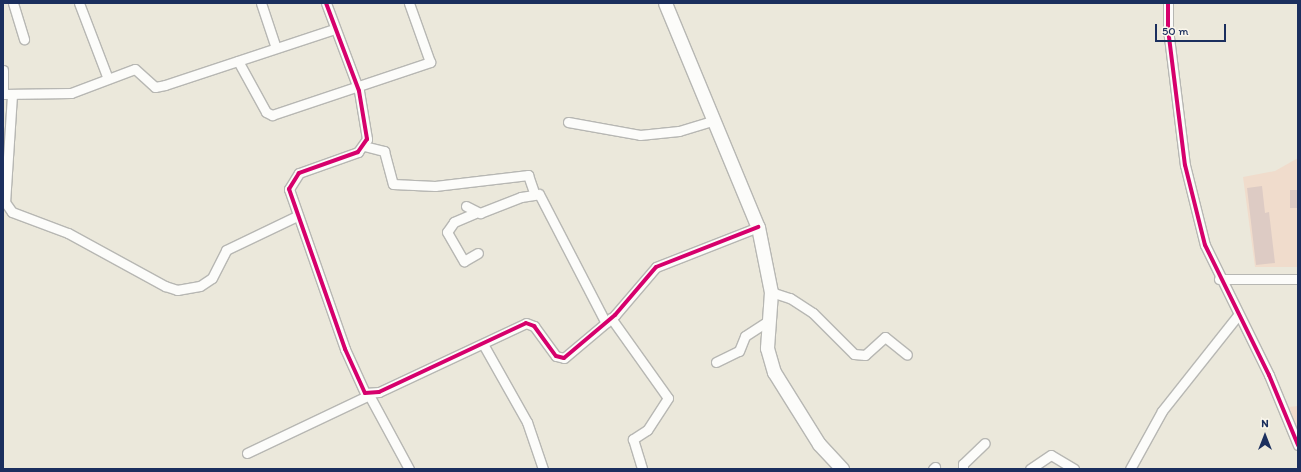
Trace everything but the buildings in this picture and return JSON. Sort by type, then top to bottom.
[{"type":"main road","points":[[665,3],[758,227],[771,292],[767,348],[774,372],[819,444],[842,469]]},
{"type":"street","points":[[12,3],[24,39]]},
{"type":"street","points":[[79,3],[108,79]]},
{"type":"street","points":[[261,3],[276,48]]},
{"type":"street","points":[[326,3],[334,29],[357,87],[365,115],[364,146],[358,152],[299,173],[292,181],[289,189],[297,216],[360,385],[370,395],[407,468]]},
{"type":"street","points":[[238,61],[270,115],[357,87],[430,62],[409,3]]},
{"type":"street","points":[[1168,3],[1168,29],[1185,165],[1205,244],[1219,279],[1269,375],[1298,445]]},
{"type":"street","points":[[297,216],[226,250],[212,278],[200,286],[177,290],[165,286],[68,233],[12,212],[5,202],[8,94],[71,93],[135,69],[155,87],[334,29]]},
{"type":"street","points":[[3,70],[3,89]]},
{"type":"street","points":[[568,122],[640,135],[679,131],[714,120]]},
{"type":"street","points":[[364,146],[384,151],[393,184],[435,186],[528,175],[534,192],[541,197],[608,320],[668,398],[646,430],[633,439],[642,469]]},
{"type":"street","points":[[478,253],[464,261],[448,232],[454,222],[534,192]]},
{"type":"street","points":[[466,206],[475,213]]},
{"type":"street","points":[[247,453],[529,323],[556,356],[564,358],[608,320],[663,263],[758,227]]},
{"type":"street","points":[[1219,279],[1298,279]]},
{"type":"street","points":[[771,292],[790,298],[813,313],[854,354],[865,355],[885,337],[907,355]]},
{"type":"street","points":[[1130,469],[1162,411],[1238,315]]},
{"type":"street","points":[[716,362],[739,351],[745,336],[768,321]]},
{"type":"street","points":[[483,344],[527,422],[542,469]]},
{"type":"street","points":[[963,469],[963,464],[985,443]]},
{"type":"street","points":[[1030,469],[1051,455],[1074,469]]},
{"type":"shaded area","points":[[1298,158],[1298,267],[1255,267],[1243,177],[1275,171]]},
{"type":"shaded area","points":[[1298,406],[1298,430],[1289,407]]},
{"type":"cycle path","points":[[326,3],[359,91],[367,139],[358,152],[299,173],[289,189],[345,349],[365,393],[379,392],[526,323],[534,326],[556,356],[564,358],[615,315],[656,267],[758,227]]},
{"type":"cycle path","points":[[1168,3],[1168,29],[1185,165],[1205,245],[1269,375],[1298,445]]}]
